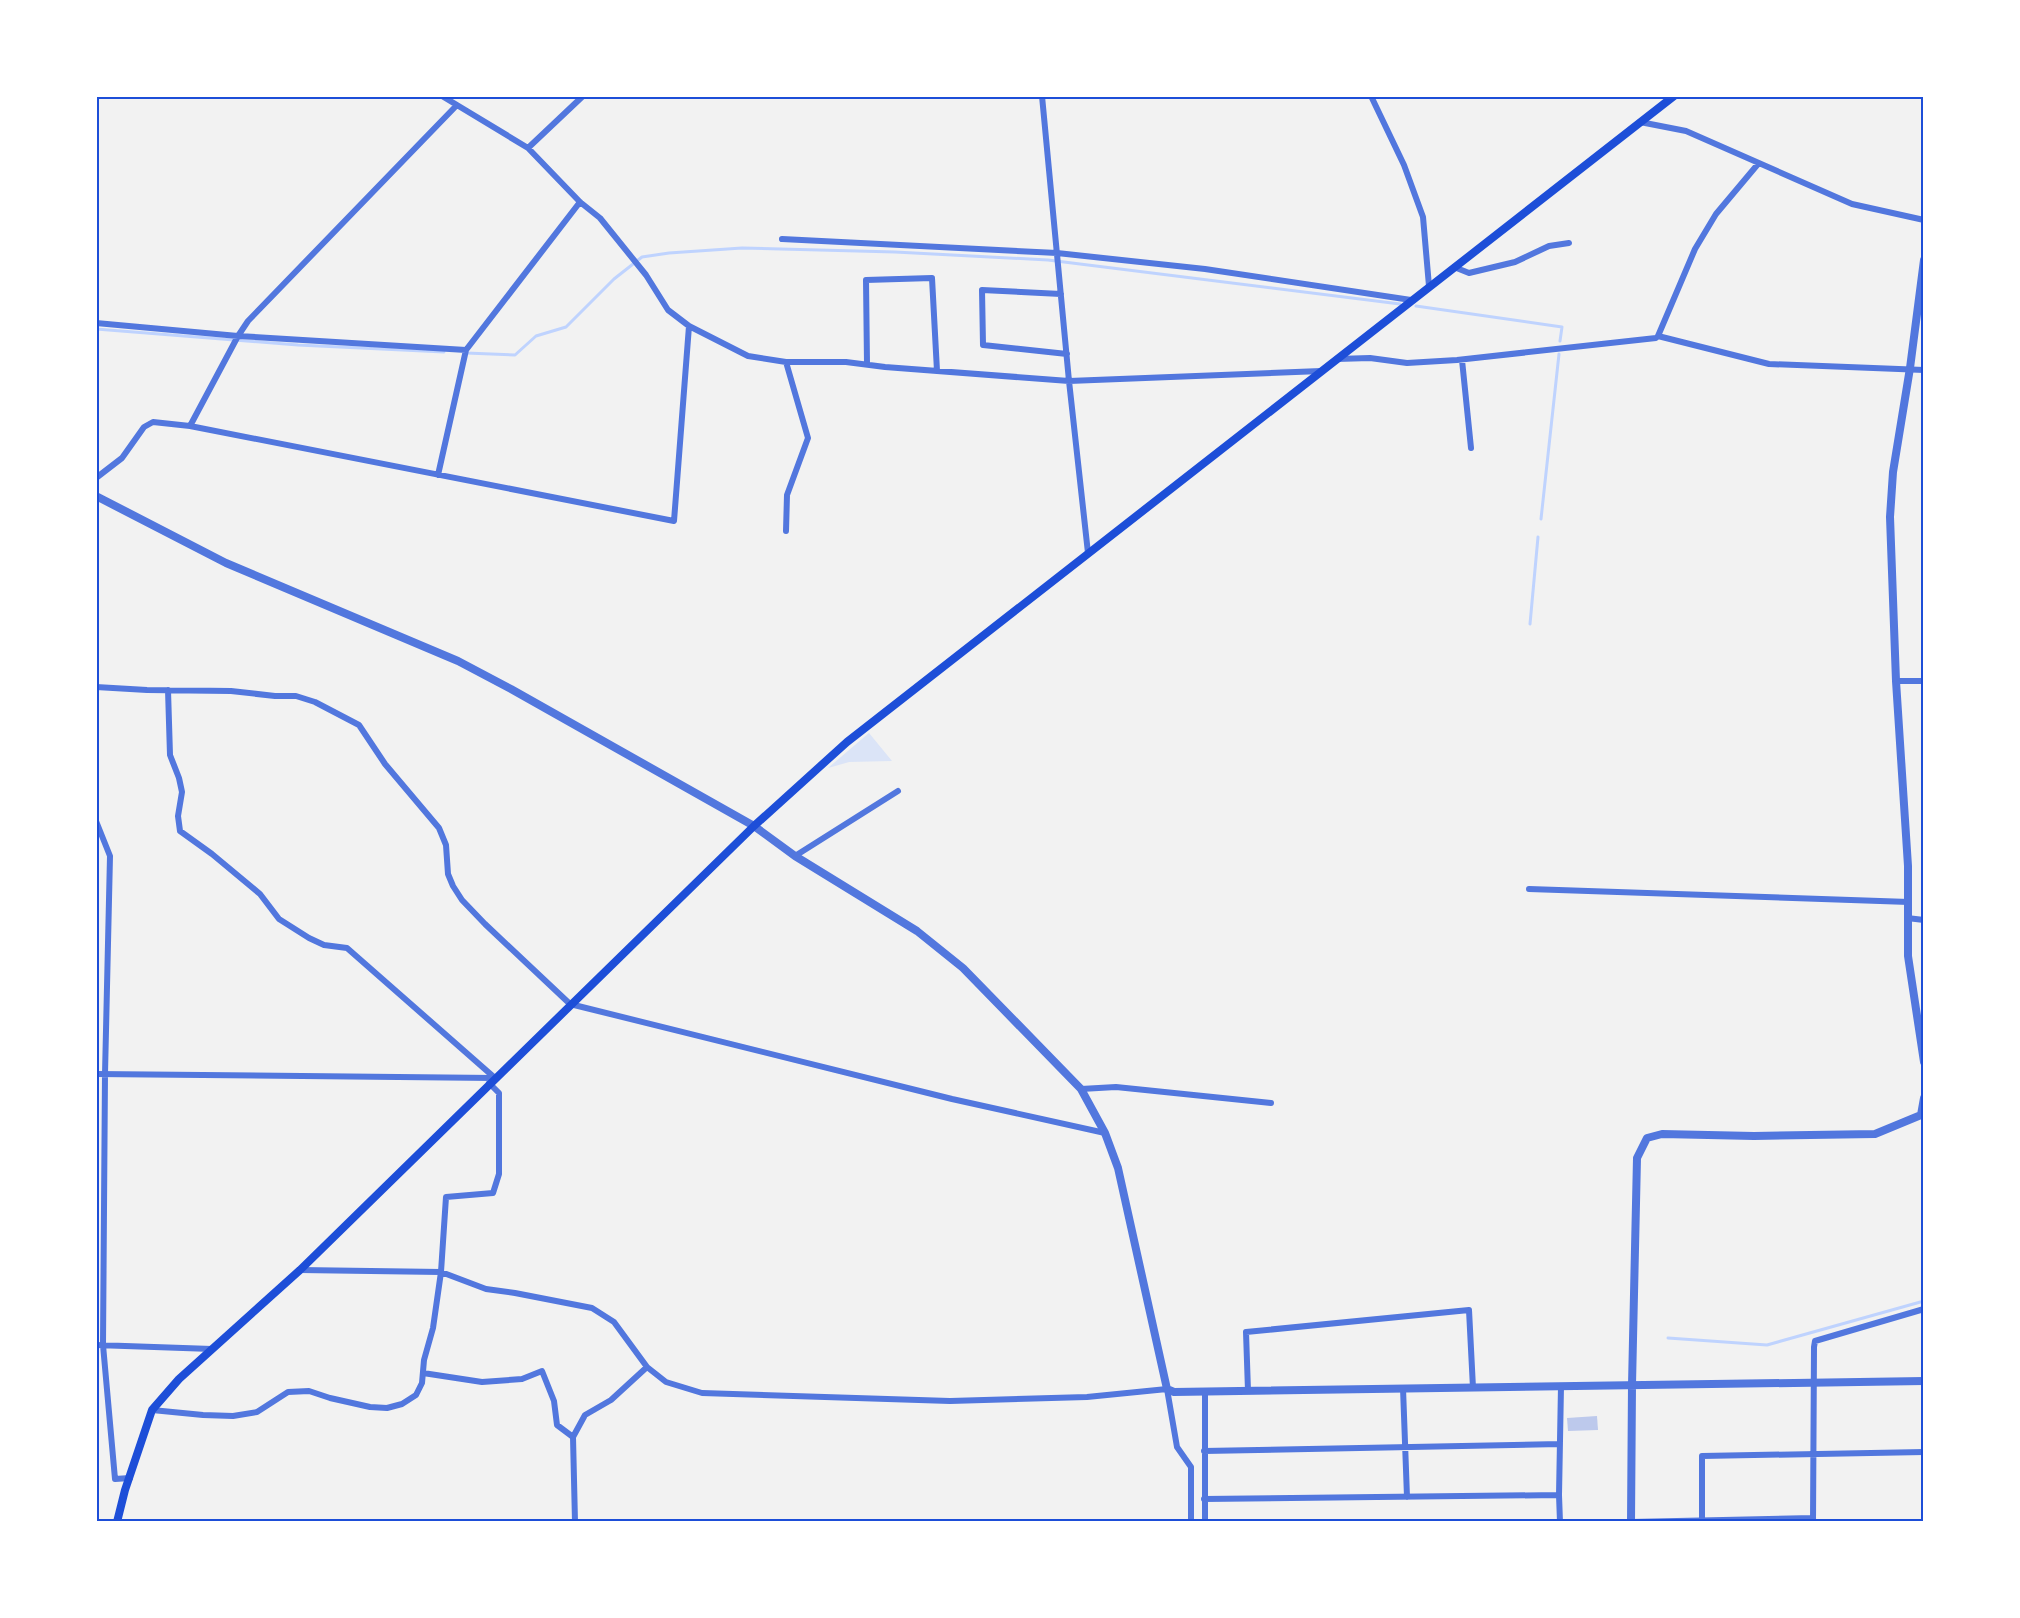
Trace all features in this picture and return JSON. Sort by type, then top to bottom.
[{"type":"main road","points":[[117,1522],[152,1410],[178,1379],[300,1270],[754,826],[847,742],[1674,96]]},
{"type":"street","points":[[442,96],[528,148],[580,202],[600,218],[646,275],[668,310],[689,326],[748,356],[786,362],[846,362],[1069,381],[1321,371]]},
{"type":"street","points":[[528,148],[583,96]]},
{"type":"street","points":[[1042,96],[1088,553]]},
{"type":"street","points":[[1371,96],[1404,165],[1423,217],[1429,286]]},
{"type":"street","points":[[190,426],[238,336],[256,312],[456,105]]},
{"type":"street","points":[[1640,122],[1686,131],[1852,204],[1924,220]]},
{"type":"street","points":[[1658,336],[1695,249],[1716,214],[1758,164]]},
{"type":"street","points":[[438,475],[466,350],[580,202]]},
{"type":"street","points":[[782,239],[1058,253],[1205,269],[1411,300]]},
{"type":"street","points":[[1454,267],[1469,273],[1515,262],[1549,246],[1569,243]]},
{"type":"street","points":[[1924,260],[1892,486],[1890,517],[1896,681],[1905,802],[1909,902],[1908,956],[1924,1062]]},
{"type":"street","points":[[867,364],[866,280],[932,278],[937,371]]},
{"type":"street","points":[[1061,294],[982,290],[983,345],[1067,354]]},
{"type":"street","points":[[96,322],[238,336],[466,350]]},
{"type":"street","points":[[96,478],[122,458],[144,428],[153,422],[190,426],[674,521],[689,326]]},
{"type":"street","points":[[1337,359],[1370,358],[1407,363],[1462,360],[1658,336],[1769,364],[1924,370]]},
{"type":"street","points":[[1462,360],[1471,448]]},
{"type":"street","points":[[786,362],[808,438],[787,495],[786,531]]},
{"type":"street","points":[[96,496],[226,563],[458,661],[511,689],[754,826],[795,856],[917,931],[963,968],[1081,1089],[1105,1133],[1118,1168],[1167,1389],[1177,1447],[1191,1467],[1191,1522]]},
{"type":"street","points":[[1896,681],[1924,681]]},
{"type":"street","points":[[96,687],[231,691],[296,696],[315,702],[359,725],[385,764],[439,828],[446,846],[448,874],[462,900],[570,1004],[952,1099],[1105,1133]]},
{"type":"street","points":[[152,1410],[233,1416],[257,1412],[288,1392],[309,1391],[350,1403],[387,1408],[402,1404],[416,1395],[422,1383],[441,1272],[446,1197],[493,1193],[499,1174],[499,1093],[492,1081],[347,948],[324,945],[279,919],[260,894],[180,831],[178,816],[182,792],[170,755],[168,690]]},
{"type":"street","points":[[795,856],[898,791]]},
{"type":"street","points":[[96,821],[110,856],[100,1345],[115,1479],[130,1478]]},
{"type":"street","points":[[1529,889],[1909,902]]},
{"type":"street","points":[[1907,918],[1924,920]]},
{"type":"street","points":[[96,1074],[492,1081]]},
{"type":"street","points":[[1081,1089],[1116,1087],[1271,1103]]},
{"type":"street","points":[[1924,1098],[1921,1115],[1875,1134],[1754,1136],[1662,1134],[1647,1138],[1637,1158],[1631,1522],[1813,1520],[1815,1341],[1924,1309]]},
{"type":"street","points":[[300,1270],[441,1272],[486,1289],[592,1308],[614,1322],[647,1367],[666,1382],[702,1393],[950,1401],[1087,1397],[1167,1389],[1174,1392],[1205,1392],[1924,1381]]},
{"type":"street","points":[[1248,1391],[1246,1332],[1469,1310],[1473,1388]]},
{"type":"street","points":[[100,1345],[212,1349]]},
{"type":"street","points":[[574,1522],[573,1437],[585,1415],[611,1400],[647,1367]]},
{"type":"street","points":[[423,1372],[482,1382],[522,1379],[542,1371],[554,1401],[557,1425],[573,1437]]},
{"type":"street","points":[[1560,1522],[1561,1386]]},
{"type":"street","points":[[1403,1388],[1407,1497]]},
{"type":"street","points":[[1205,1392],[1205,1522]]},
{"type":"street","points":[[1204,1451],[1560,1444]]},
{"type":"street","points":[[1702,1522],[1702,1456],[1924,1452]]},
{"type":"street","points":[[1204,1499],[1559,1495]]},
{"type":"shaded area","points":[[869,733],[892,761],[849,762],[828,768]]},
{"type":"building","points":[[1597,1416],[1598,1430],[1568,1431],[1567,1418]]},
{"type":"waterway","points":[[466,353],[515,355],[536,336],[566,327],[614,279],[642,257],[742,248],[895,252],[1048,260],[1400,304]]},
{"type":"waterway","points":[[1416,306],[1562,327],[1560,341]]},
{"type":"waterway","points":[[96,329],[298,345],[444,352]]},
{"type":"waterway","points":[[1541,519],[1559,354]]},
{"type":"waterway","points":[[1530,624],[1538,537]]},
{"type":"waterway","points":[[1668,1338],[1767,1345],[1924,1301]]}]
